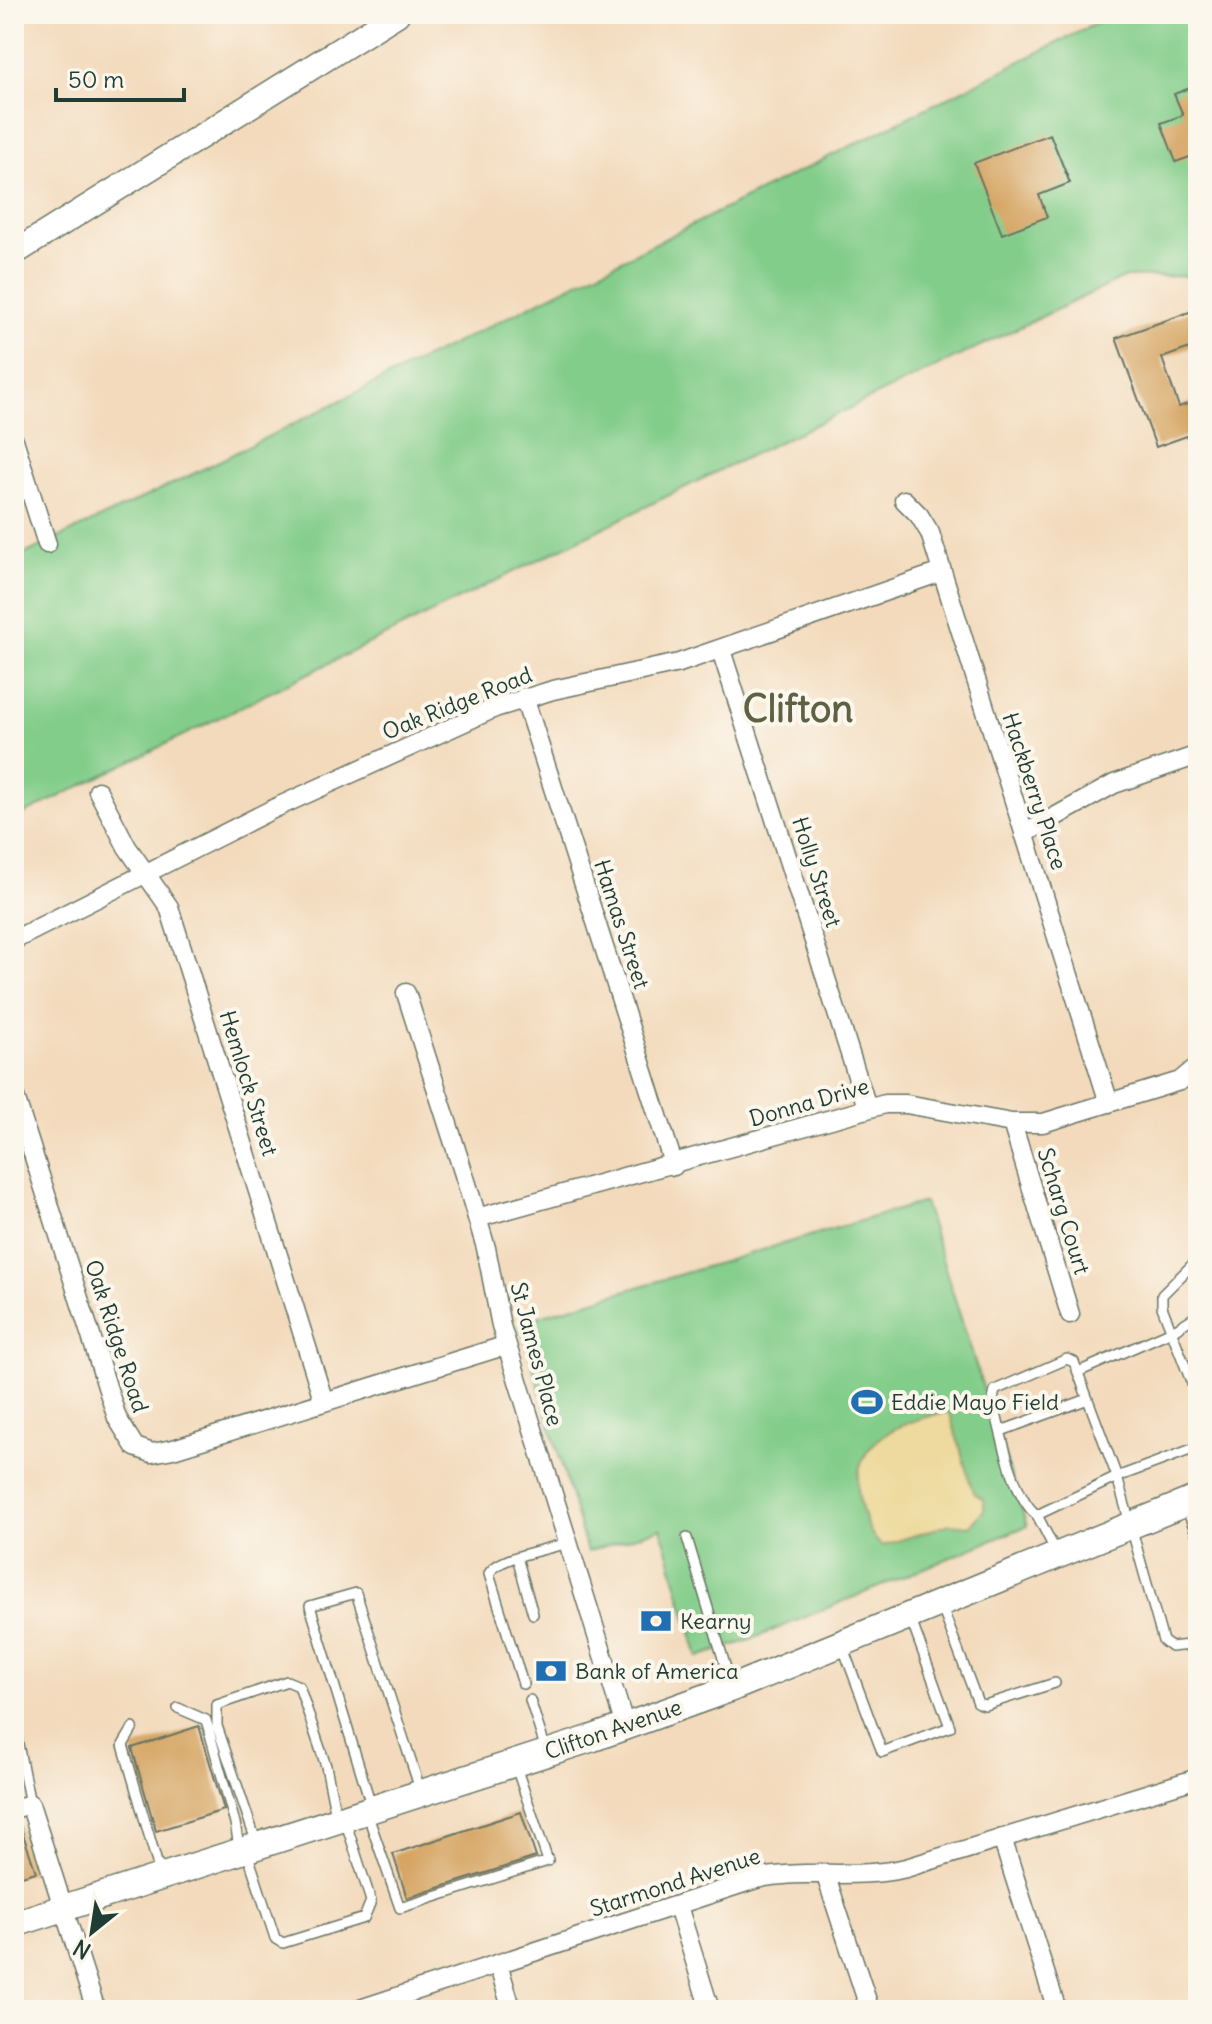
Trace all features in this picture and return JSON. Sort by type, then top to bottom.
[{"type":"main road","name":"Clifton Avenue","points":[[14,1924],[515,1763],[732,1688],[1191,1501]]},
{"type":"street","points":[[14,253],[397,14]]},
{"type":"street","points":[[14,440],[47,544]]},
{"type":"street","name":"Hackberry Place","points":[[904,500],[919,515],[930,533],[1109,1103]]},
{"type":"street","name":"Oak Ridge Road","points":[[14,940],[273,809],[524,697],[679,663],[941,572]]},
{"type":"street","name":"Holly Street","points":[[721,650],[867,1107]]},
{"type":"street","name":"Hamas Street","points":[[524,697],[674,1166]]},
{"type":"street","points":[[1024,834],[1114,784],[1198,755]]},
{"type":"street","name":"Hemlock Street","points":[[98,791],[144,873],[169,907],[324,1402]]},
{"type":"street","name":"St James Place","points":[[406,993],[477,1218],[507,1345],[625,1726]]},
{"type":"street","name":"Donna Drive","points":[[477,1218],[674,1166],[867,1107],[906,1104],[1012,1123],[1043,1123],[1180,1081],[1198,1066]]},
{"type":"street","name":"Oak Ridge Road","points":[[14,1094],[117,1418],[135,1447],[152,1453],[173,1449],[507,1345]]},
{"type":"street","name":"Scharg Court","points":[[1012,1123],[1070,1314]]},
{"type":"street","name":"Starmond Avenue","points":[[357,2010],[756,1879],[825,1873],[879,1874],[1198,1778]]},
{"type":"street","points":[[22,1806],[64,1908],[96,2010]]},
{"type":"street","points":[[1002,1838],[1057,2010]]},
{"type":"street","points":[[825,1873],[870,2010]]},
{"type":"street","points":[[678,1906],[710,2010]]},
{"type":"street","points":[[498,1964],[512,2010]]},
{"type":"lane","points":[[1198,1259],[1162,1295],[1162,1307],[1198,1399]]},
{"type":"lane","points":[[1078,1372],[1172,1331],[1198,1315]]},
{"type":"lane","points":[[1058,1556],[1017,1484],[993,1400],[995,1390],[1067,1359],[1074,1362],[1117,1477],[1163,1641],[1171,1647],[1198,1644]]},
{"type":"lane","points":[[1001,1431],[1088,1399]]},
{"type":"lane","points":[[1037,1515],[1117,1477],[1198,1447]]},
{"type":"lane","points":[[1191,1501],[1198,1538]]},
{"type":"lane","points":[[687,1538],[732,1688]]},
{"type":"lane","points":[[523,1684],[489,1574],[496,1563],[567,1543]]},
{"type":"lane","points":[[512,1558],[533,1614]]},
{"type":"lane","points":[[421,1793],[356,1593],[310,1606],[355,1814],[371,1901],[364,1918],[283,1943],[275,1938],[248,1848],[217,1726],[217,1705],[287,1681],[299,1686],[326,1766],[355,1814],[400,1908],[548,1861],[515,1763]]},
{"type":"lane","points":[[941,1605],[978,1703],[985,1705],[1055,1683]]},
{"type":"lane","points":[[842,1645],[882,1752],[950,1727],[910,1617]]},
{"type":"lane","points":[[530,1700],[546,1752]]},
{"type":"lane","points":[[178,1708],[206,1720],[235,1823],[248,1848]]},
{"type":"lane","points":[[14,1724],[22,1806]]},
{"type":"lane","points":[[133,1728],[123,1745],[161,1876]]},
{"type":"green space","points":[[1115,14],[1198,14],[1198,276],[1125,277],[722,469],[14,819],[14,559],[193,474]]},
{"type":"green space","points":[[924,1202],[1027,1526],[747,1641],[698,1657],[661,1528],[587,1552],[520,1322]]},
{"type":"sand","points":[[947,1412],[973,1492],[984,1500],[984,1510],[970,1526],[950,1524],[882,1546],[870,1531],[860,1502],[858,1481],[861,1464],[880,1438],[911,1422]]},
{"type":"building","points":[[1198,85],[1198,154],[1176,162],[1161,123],[1183,115],[1174,94]]},
{"type":"building","points":[[1050,134],[1070,183],[1039,195],[1047,217],[1002,234],[974,163]]},
{"type":"building","points":[[1198,309],[1198,345],[1162,358],[1179,407],[1198,400],[1198,432],[1156,447],[1116,338]]},
{"type":"building","points":[[199,1726],[224,1810],[156,1831],[132,1748]]},
{"type":"building","points":[[521,1812],[536,1857],[407,1898],[393,1854]]},
{"type":"building","points":[[18,1820],[36,1872],[14,1878],[14,1821]]},
{"type":"place","name":"Eddie Mayo Field","points":[[867,1402]]},
{"type":"place","name":"Kearny","points":[[656,1621]]},
{"type":"place","name":"Bank of America","points":[[551,1671]]},
{"type":"district","name":"Clifton","points":[[798,708]]}]
